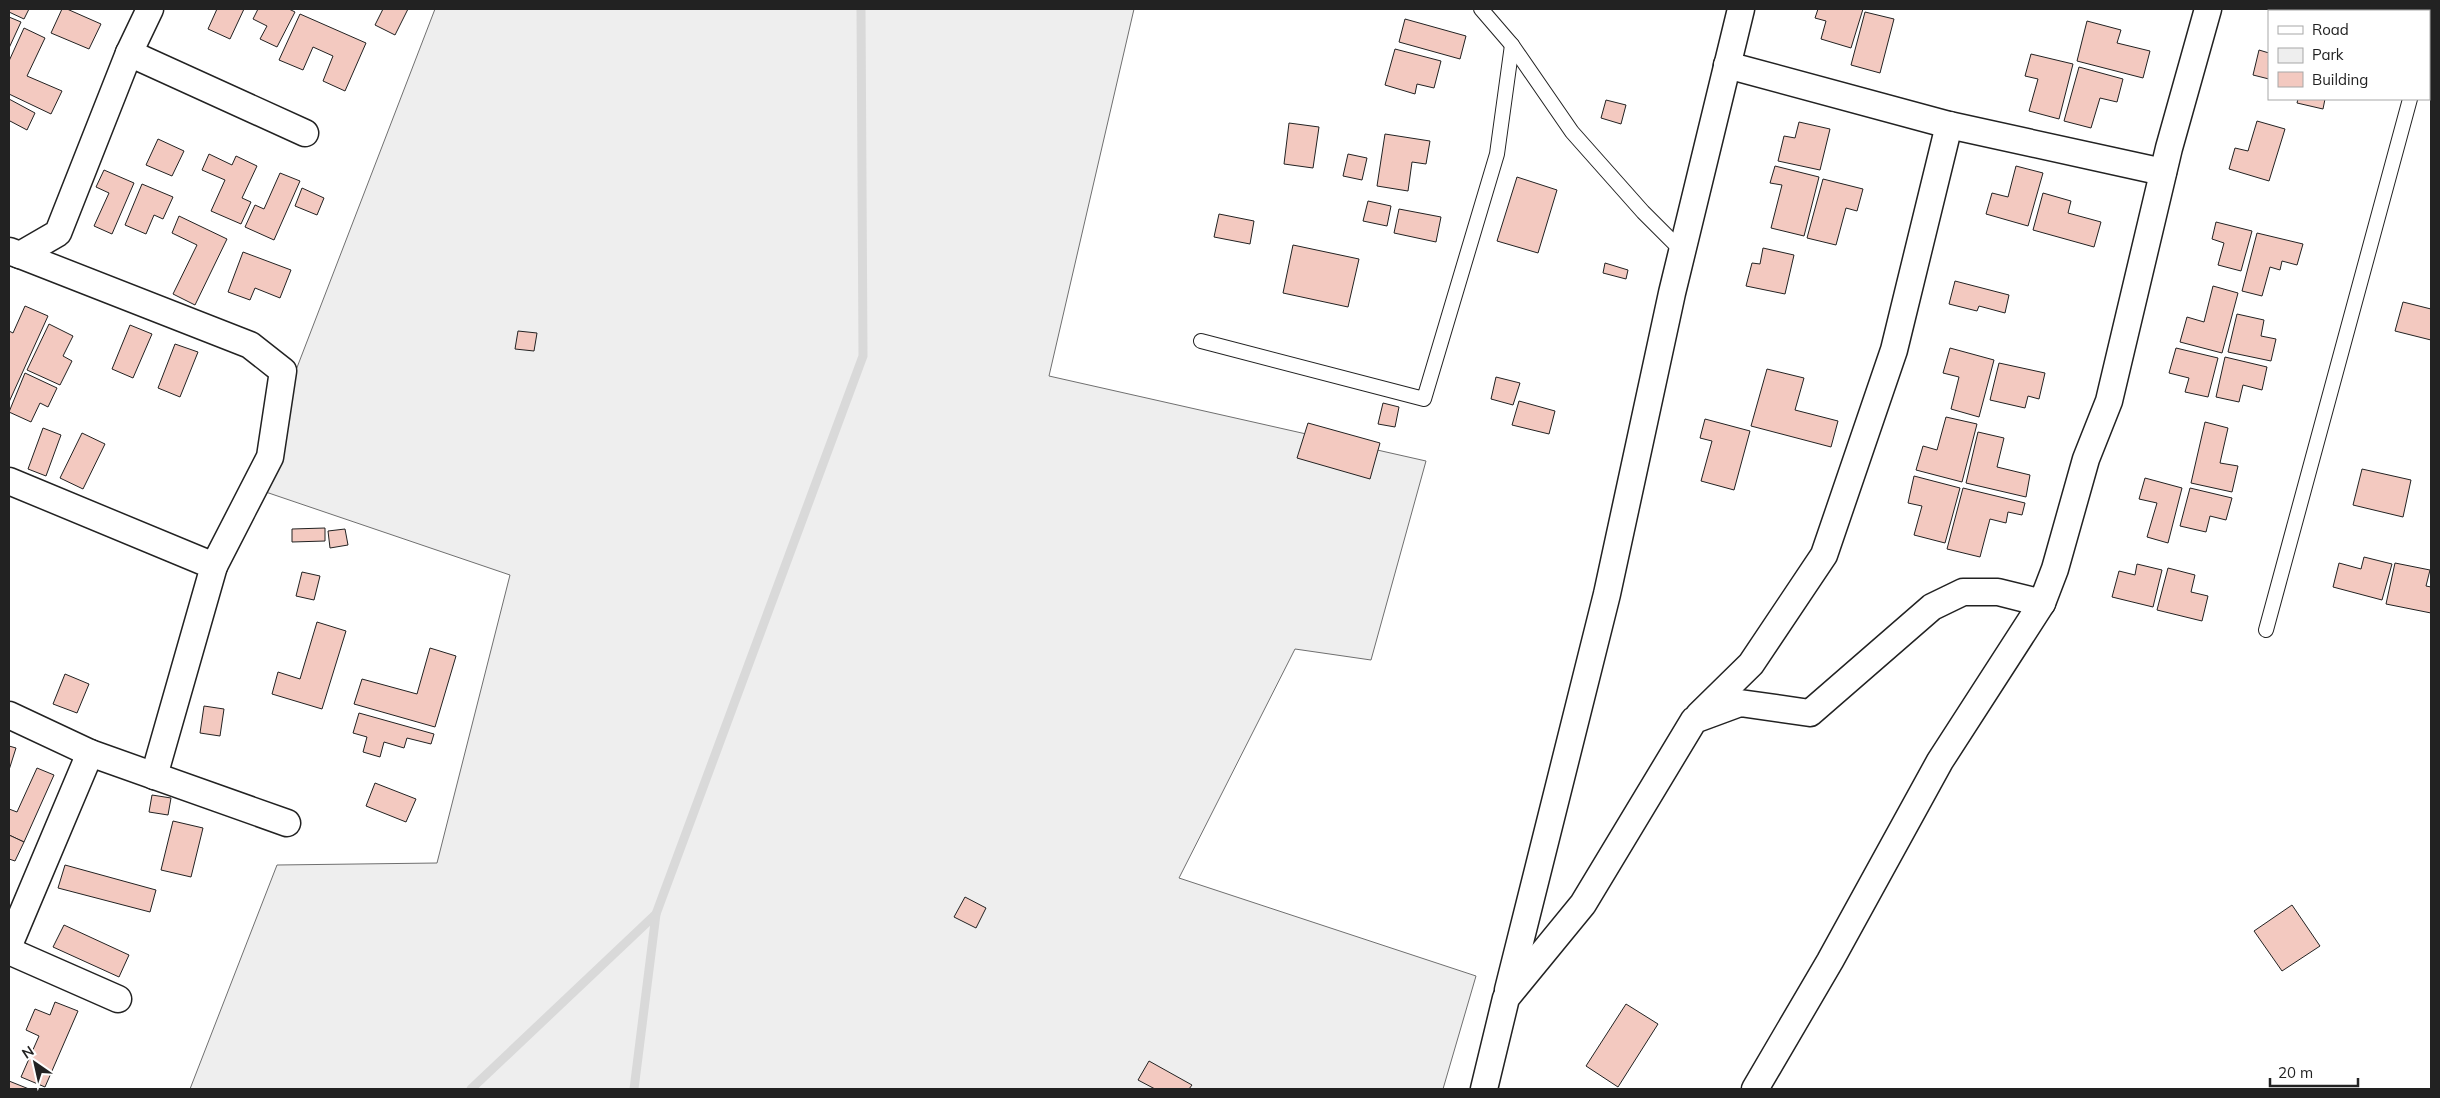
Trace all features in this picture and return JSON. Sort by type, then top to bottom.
[{"type":"street","points":[[14,253],[58,233],[129,53],[150,9]]},
{"type":"street","points":[[1484,1089],[1607,594],[1682,251],[1741,9]]},
{"type":"street","points":[[1755,1089],[1830,961],[1940,761],[2042,604],[2056,569],[2086,459],[2109,401],[2163,172],[2208,9]]},
{"type":"street","points":[[129,53],[304,133]]},
{"type":"street","points":[[1727,65],[1949,125],[2163,172]]},
{"type":"street","points":[[1506,998],[1583,904],[1694,720],[1751,664],[1824,555],[1894,350],[1949,125]]},
{"type":"street","points":[[14,253],[250,345],[284,371],[270,457],[214,566],[154,776]]},
{"type":"street","points":[[9,481],[214,566]]},
{"type":"street","points":[[1694,720],[1740,703],[1810,713],[1932,607],[1963,592],[1998,592],[2042,604]]},
{"type":"street","points":[[9,715],[90,753],[287,823]]},
{"type":"street","points":[[9,945],[90,753]]},
{"type":"street","points":[[9,951],[118,999]]},
{"type":"lane","points":[[1481,9],[1512,45],[1572,132],[1643,212],[1682,251]]},
{"type":"lane","points":[[1201,341],[1424,399],[1496,154],[1512,45]]},
{"type":"lane","points":[[2266,630],[2410,100]]},
{"type":"green space","points":[[435,9],[1134,9],[1049,376],[1426,461],[1371,660],[1295,649],[1179,878],[1476,976],[1443,1089],[190,1089],[277,865],[437,863],[510,575],[251,487]]},
{"type":"building","points":[[9,9],[29,9],[24,19],[9,12]]},
{"type":"building","points":[[62,9],[67,9],[101,24],[89,49],[51,33]]},
{"type":"building","points":[[217,9],[244,9],[230,39],[208,29]]},
{"type":"building","points":[[258,9],[289,9],[295,12],[277,47],[260,39],[267,26],[253,19]]},
{"type":"building","points":[[383,9],[408,9],[395,35],[375,25]]},
{"type":"building","points":[[1818,9],[1863,9],[1851,48],[1821,39],[1826,21],[1815,18]]},
{"type":"building","points":[[1865,12],[1894,19],[1880,73],[1851,65]]},
{"type":"building","points":[[300,14],[366,43],[345,91],[323,81],[333,56],[313,47],[303,70],[279,60]]},
{"type":"building","points":[[9,17],[21,22],[9,48]]},
{"type":"building","points":[[1405,19],[1466,36],[1460,59],[1399,42]]},
{"type":"building","points":[[2087,21],[2121,30],[2117,43],[2150,51],[2143,78],[2077,61]]},
{"type":"building","points":[[24,28],[45,38],[27,76],[62,91],[51,114],[9,94],[9,61]]},
{"type":"building","points":[[1395,49],[1441,61],[1434,88],[1417,84],[1415,94],[1385,85]]},
{"type":"building","points":[[2259,50],[2268,53],[2268,79],[2253,75]]},
{"type":"building","points":[[2031,54],[2073,64],[2059,119],[2029,111],[2038,79],[2025,76]]},
{"type":"building","points":[[2079,67],[2123,79],[2117,102],[2100,98],[2091,128],[2064,121]]},
{"type":"building","points":[[9,99],[35,113],[27,130],[10,121],[9,123]]},
{"type":"building","points":[[1606,100],[1626,105],[1621,124],[1601,118]]},
{"type":"building","points":[[2298,100],[2325,100],[2323,109],[2297,103]]},
{"type":"building","points":[[2257,121],[2285,129],[2269,181],[2229,169],[2235,148],[2248,151]]},
{"type":"building","points":[[1799,122],[1830,129],[1820,170],[1778,161],[1784,136],[1795,138]]},
{"type":"building","points":[[1289,123],[1319,127],[1313,168],[1284,164]]},
{"type":"building","points":[[1385,134],[1430,141],[1426,164],[1412,162],[1408,191],[1377,186]]},
{"type":"building","points":[[158,139],[184,151],[172,176],[146,165]]},
{"type":"building","points":[[209,154],[232,165],[236,156],[257,166],[242,198],[251,202],[241,224],[211,211],[225,180],[202,170]]},
{"type":"building","points":[[1348,154],[1367,158],[1362,180],[1343,176]]},
{"type":"building","points":[[1775,166],[1819,177],[1804,236],[1771,228],[1782,185],[1770,183]]},
{"type":"building","points":[[2016,166],[2043,173],[2028,226],[1986,214],[1992,193],[2008,197]]},
{"type":"building","points":[[104,170],[134,183],[112,234],[94,226],[109,193],[96,187]]},
{"type":"building","points":[[280,173],[300,181],[274,240],[245,227],[255,205],[264,209]]},
{"type":"building","points":[[1517,177],[1557,190],[1538,253],[1497,241]]},
{"type":"building","points":[[1823,179],[1863,189],[1857,211],[1846,208],[1836,245],[1807,238]]},
{"type":"building","points":[[142,184],[173,197],[163,219],[154,215],[146,234],[125,225]]},
{"type":"building","points":[[302,188],[324,198],[317,215],[295,206]]},
{"type":"building","points":[[2043,193],[2071,201],[2068,213],[2101,222],[2094,247],[2033,230]]},
{"type":"building","points":[[1368,201],[1391,206],[1387,226],[1363,221]]},
{"type":"building","points":[[1399,209],[1441,217],[1436,242],[1394,233]]},
{"type":"building","points":[[1219,214],[1254,221],[1250,244],[1214,237]]},
{"type":"building","points":[[179,216],[227,239],[195,305],[173,294],[197,245],[172,233]]},
{"type":"building","points":[[2216,222],[2252,231],[2241,271],[2218,265],[2224,243],[2212,239]]},
{"type":"building","points":[[2257,233],[2303,244],[2297,265],[2282,261],[2280,270],[2270,267],[2262,296],[2242,291]]},
{"type":"building","points":[[1293,245],[1359,259],[1348,307],[1283,293]]},
{"type":"building","points":[[1763,248],[1794,255],[1785,294],[1746,286],[1752,263],[1760,264]]},
{"type":"building","points":[[243,252],[291,270],[280,298],[255,288],[250,300],[228,292]]},
{"type":"building","points":[[1605,263],[1628,270],[1626,279],[1603,273]]},
{"type":"building","points":[[1955,281],[2009,295],[2005,313],[1979,306],[1977,311],[1949,304]]},
{"type":"building","points":[[2213,286],[2238,293],[2222,353],[2180,342],[2187,317],[2204,322]]},
{"type":"building","points":[[2403,302],[2431,309],[2431,340],[2395,331]]},
{"type":"building","points":[[25,306],[48,316],[9,402],[9,331],[13,333]]},
{"type":"building","points":[[2237,314],[2264,320],[2261,336],[2276,339],[2271,361],[2228,352]]},
{"type":"building","points":[[49,324],[73,336],[63,356],[72,361],[60,385],[27,370]]},
{"type":"building","points":[[130,325],[152,334],[133,378],[112,369]]},
{"type":"building","points":[[518,331],[537,333],[534,351],[515,349]]},
{"type":"building","points":[[175,344],[198,352],[180,397],[158,388]]},
{"type":"building","points":[[1950,348],[1994,360],[1979,417],[1951,409],[1959,377],[1943,373]]},
{"type":"building","points":[[2176,348],[2218,358],[2208,397],[2185,392],[2189,378],[2169,373]]},
{"type":"building","points":[[2225,357],[2267,367],[2262,390],[2243,385],[2239,402],[2216,397]]},
{"type":"building","points":[[1999,363],[2045,373],[2039,399],[2028,396],[2025,408],[1990,400]]},
{"type":"building","points":[[1767,369],[1804,378],[1795,410],[1838,421],[1831,447],[1751,426]]},
{"type":"building","points":[[25,373],[57,388],[48,407],[40,403],[31,422],[9,412]]},
{"type":"building","points":[[1496,377],[1520,383],[1513,405],[1491,399]]},
{"type":"building","points":[[1519,401],[1555,411],[1549,434],[1512,425]]},
{"type":"building","points":[[1383,403],[1399,407],[1395,427],[1378,424]]},
{"type":"building","points":[[1946,417],[1977,424],[1962,482],[1916,470],[1923,446],[1937,450]]},
{"type":"building","points":[[1705,419],[1750,431],[1734,490],[1701,481],[1712,441],[1700,438]]},
{"type":"building","points":[[2205,422],[2228,428],[2220,463],[2238,466],[2232,492],[2191,483]]},
{"type":"building","points":[[1308,423],[1380,443],[1370,479],[1297,458]]},
{"type":"building","points":[[43,428],[61,435],[46,476],[28,469]]},
{"type":"building","points":[[1978,432],[2004,438],[1997,467],[2030,475],[2026,497],[1966,483]]},
{"type":"building","points":[[82,433],[105,444],[83,489],[60,478]]},
{"type":"building","points":[[2362,469],[2411,480],[2403,517],[2353,505]]},
{"type":"building","points":[[1914,476],[1960,488],[1945,543],[1914,535],[1922,506],[1908,503]]},
{"type":"building","points":[[2145,478],[2182,488],[2168,543],[2147,537],[2157,503],[2139,499]]},
{"type":"building","points":[[1963,488],[2025,503],[2022,515],[2008,512],[2006,523],[1990,519],[1980,557],[1947,549]]},
{"type":"building","points":[[2190,488],[2232,498],[2226,520],[2210,516],[2206,532],[2180,526]]},
{"type":"building","points":[[325,528],[325,541],[292,542],[292,529]]},
{"type":"building","points":[[345,529],[348,545],[330,548],[328,531]]},
{"type":"building","points":[[2364,557],[2392,564],[2382,600],[2333,587],[2339,563],[2361,569]]},
{"type":"building","points":[[2395,563],[2430,570],[2426,586],[2431,587],[2431,613],[2386,604]]},
{"type":"building","points":[[2137,564],[2162,570],[2153,607],[2112,597],[2119,571],[2135,575]]},
{"type":"building","points":[[2168,568],[2195,575],[2191,592],[2208,596],[2202,621],[2157,610]]},
{"type":"building","points":[[302,572],[320,576],[314,600],[296,596]]},
{"type":"building","points":[[317,622],[346,631],[322,709],[272,694],[278,672],[300,679]]},
{"type":"building","points":[[430,648],[456,656],[435,727],[354,704],[362,679],[417,694]]},
{"type":"building","points":[[65,674],[89,684],[77,713],[53,704]]},
{"type":"building","points":[[204,706],[224,709],[220,736],[200,733]]},
{"type":"building","points":[[359,713],[434,734],[431,744],[407,738],[404,748],[384,742],[380,757],[363,752],[367,737],[353,733]]},
{"type":"building","points":[[9,746],[16,748],[9,770]]},
{"type":"building","points":[[37,768],[54,775],[24,842],[9,835],[9,809],[17,812]]},
{"type":"building","points":[[375,783],[416,799],[406,822],[366,806]]},
{"type":"building","points":[[152,795],[171,798],[168,815],[149,812]]},
{"type":"building","points":[[173,821],[203,828],[191,877],[161,870]]},
{"type":"building","points":[[9,835],[24,842],[15,861],[9,859]]},
{"type":"building","points":[[65,865],[156,890],[150,912],[58,888]]},
{"type":"building","points":[[965,897],[986,908],[976,928],[954,917]]},
{"type":"building","points":[[2292,905],[2320,946],[2282,971],[2254,931]]},
{"type":"building","points":[[64,925],[129,955],[119,977],[53,947]]},
{"type":"building","points":[[55,1002],[78,1011],[45,1087],[21,1077],[39,1036],[26,1030],[35,1009],[50,1015]]},
{"type":"building","points":[[1626,1004],[1658,1024],[1618,1087],[1586,1066]]},
{"type":"building","points":[[1149,1061],[1192,1085],[1189,1089],[1155,1089],[1138,1080]]},
{"type":"building","points":[[9,1081],[29,1089],[9,1089]]},
{"type":"waterway","points":[[634,1089],[656,914],[863,356],[861,9]]},
{"type":"waterway","points":[[471,1089],[656,914]]}]
